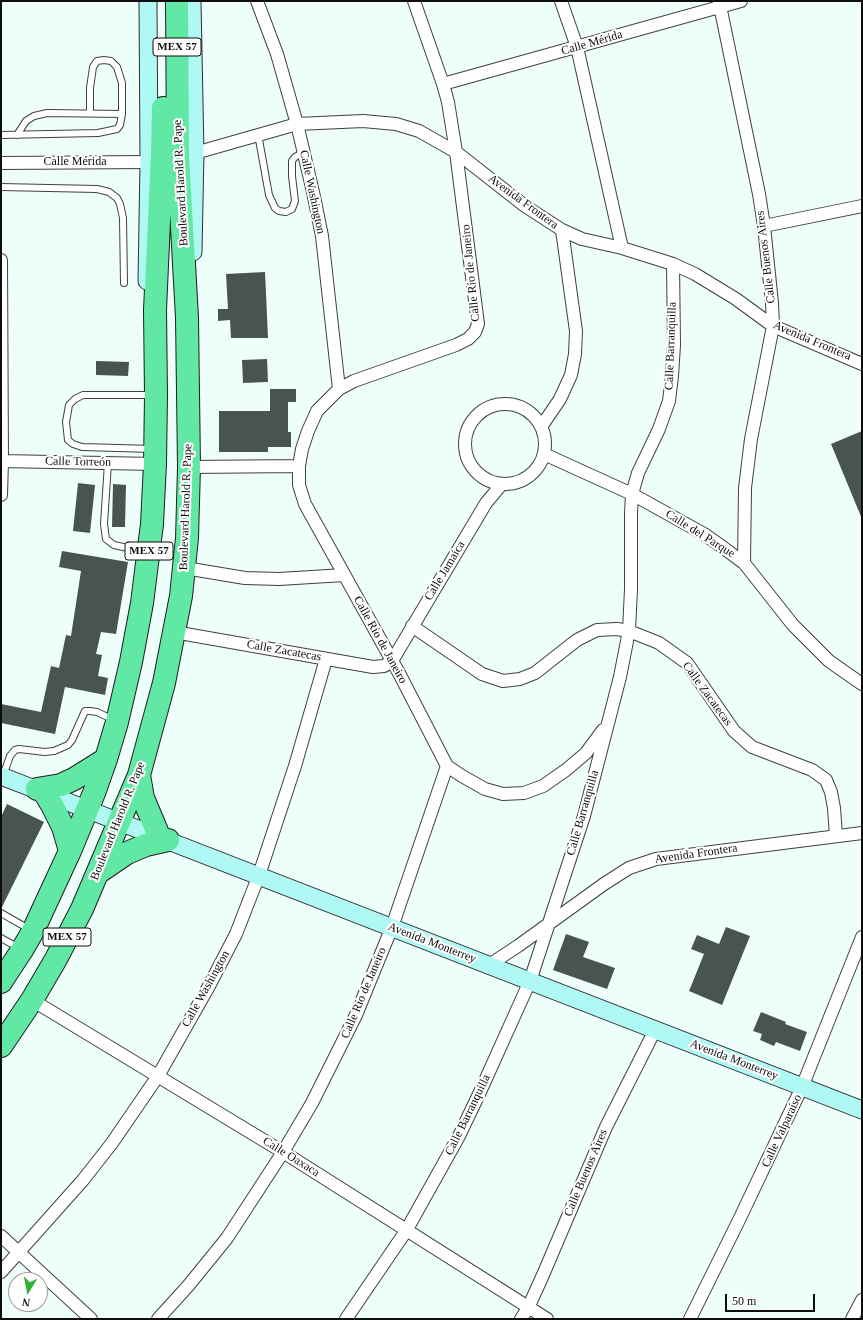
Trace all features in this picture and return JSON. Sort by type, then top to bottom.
[{"type":"highway","name":"Boulevard Harold R. Pape","points":[[1,1046],[32,1000],[56,959],[82,909],[139,775],[164,683],[185,568],[189,466],[187,318],[178,155],[170,92],[162,1]]},
{"type":"highway","name":"Boulevard Harold R. Pape","points":[[1,982],[33,931],[88,809],[117,722],[131,662],[139,618],[152,524],[156,396],[155,310],[162,154],[170,92],[177,1]]},
{"type":"highway","points":[[70,851],[61,822],[40,791],[61,785],[74,779],[106,758]]},
{"type":"highway","points":[[98,872],[127,853],[164,838],[143,798],[139,775]]},
{"type":"street","points":[[148,1],[149,162],[146,269],[147,285],[155,310]]},
{"type":"street","points":[[187,318],[191,290],[195,153],[192,1]]},
{"type":"street","name":"Calle Washington","points":[[257,1],[277,54],[297,124],[322,236],[339,389]]},
{"type":"street","name":"Calle Río de Janeiro","points":[[158,1319],[188,1286],[227,1238],[283,1152],[312,1103],[356,1015],[392,927],[447,766],[392,661],[305,504],[299,484],[299,466],[302,449],[308,431],[317,411],[339,389],[354,381],[456,345],[468,339],[475,332],[478,324],[450,116],[443,84],[414,1]]},
{"type":"street","points":[[561,1],[576,47],[622,248]]},
{"type":"street","name":"Calle Mérida","points":[[443,84],[576,47],[720,4],[741,1]]},
{"type":"street","name":"Calle Buenos Aires","points":[[720,4],[759,194],[764,226],[773,326],[751,439],[745,488],[744,563]]},
{"type":"street","name":"Avenida Frontera","points":[[195,153],[297,124],[363,121],[396,124],[419,130],[456,152],[525,206],[562,230],[582,238],[622,248],[673,264],[695,274],[736,299],[773,326],[862,364]]},
{"type":"street","name":"Calle Mérida","points":[[1,163],[149,162]]},
{"type":"street","points":[[764,226],[862,206]]},
{"type":"street","points":[[541,427],[560,398],[570,375],[575,354],[576,331],[562,230]]},
{"type":"street","points":[[1,260],[1,495]]},
{"type":"street","name":"Calle Barranquilla","points":[[346,1319],[406,1230],[462,1130],[530,981],[584,816],[620,677],[629,631],[632,494],[638,473],[659,429],[669,402],[674,345],[673,264]]},
{"type":"street","points":[[499,405],[512,405],[524,409],[534,417],[545,436],[544,454],[538,467],[529,476],[516,482],[502,484],[490,481],[479,474],[471,464],[466,452],[466,440],[469,427],[476,417],[487,409],[499,405]]},
{"type":"street","name":"Calle del Parque","points":[[544,454],[632,494],[704,534],[744,563],[793,625],[829,661],[862,684]]},
{"type":"street","name":"Calle Torreón","points":[[2,461],[108,463],[155,456]]},
{"type":"street","points":[[189,466],[299,466]]},
{"type":"street","name":"Calle Jamaica","points":[[392,661],[486,502],[502,484]]},
{"type":"street","points":[[185,568],[246,578],[279,579],[344,575]]},
{"type":"street","name":"Calle Zacatecas","points":[[412,626],[482,674],[503,681],[520,679],[535,673],[577,640],[597,630],[617,629],[629,631],[659,643],[687,663],[734,731],[752,747],[812,770],[826,780],[831,792],[834,808],[836,836]]},
{"type":"street","name":"Calle Zacatecas","points":[[174,632],[373,667],[384,666],[392,661]]},
{"type":"street","name":"Calle Washington","points":[[1,1272],[83,1180],[112,1144],[158,1076],[209,986],[236,934],[259,875],[295,766],[326,659]]},
{"type":"street","points":[[447,766],[485,789],[503,794],[524,793],[543,786],[566,770],[586,753],[607,724]]},
{"type":"street","name":"Avenida Monterrey","points":[[2,776],[862,1110]]},
{"type":"street","name":"Avenida Frontera","points":[[489,965],[629,868],[656,859],[862,833]]},
{"type":"street","name":"Calle Valparaíso","points":[[690,1319],[802,1087],[862,938]]},
{"type":"street","name":"Calle Oaxaca","points":[[32,1000],[283,1152],[547,1319]]},
{"type":"street","name":"Calle Buenos Aires","points":[[521,1319],[528,1308],[606,1126],[655,1030]]},
{"type":"street","points":[[1,1236],[91,1319]]},
{"type":"street","points":[[852,1319],[862,1300]]},
{"type":"lane","points":[[1,135],[98,133],[117,129],[120,125],[122,114],[122,83],[120,72],[111,61],[97,61],[93,67],[90,88],[90,112]]},
{"type":"lane","points":[[17,135],[26,121],[34,116],[47,113],[90,112],[122,114]]},
{"type":"lane","points":[[258,134],[270,195],[275,208],[280,212],[286,212],[292,209],[295,201],[292,161],[295,157],[304,152]]},
{"type":"lane","points":[[1,187],[97,190],[109,192],[117,198],[123,218],[124,283]]},
{"type":"lane","points":[[155,456],[82,447],[73,444],[68,440],[66,422],[69,405],[74,399],[83,396],[156,396]]},
{"type":"lane","points":[[108,463],[104,524],[106,539],[114,545],[149,553]]},
{"type":"lane","points":[[2,776],[10,756],[15,750],[19,749],[44,752],[54,751],[68,745],[72,740],[85,711],[97,712],[117,722]]},
{"type":"lane","points":[[1,913],[33,931]]},
{"type":"lane","points":[[1,938],[22,950]]},
{"type":"building","points":[[265,272],[268,338],[231,338],[230,320],[218,321],[218,309],[228,309],[226,274]]},
{"type":"building","points":[[267,359],[268,382],[243,383],[242,360]]},
{"type":"building","points":[[96,361],[129,362],[128,376],[96,375]]},
{"type":"building","points":[[270,389],[296,389],[296,402],[288,402],[288,432],[291,432],[291,447],[268,447],[268,452],[219,452],[219,411],[270,411]]},
{"type":"building","points":[[862,431],[862,519],[831,444]]},
{"type":"building","points":[[78,483],[95,485],[90,533],[73,531]]},
{"type":"building","points":[[113,484],[126,485],[125,527],[112,527]]},
{"type":"building","points":[[62,551],[128,562],[116,634],[101,632],[96,654],[102,655],[98,676],[108,678],[105,695],[65,687],[55,734],[1,723],[1,704],[41,712],[51,666],[59,668],[66,635],[71,636],[81,571],[59,567]]},
{"type":"building","points":[[7,804],[44,822],[1,909],[1,817]]},
{"type":"building","points":[[726,927],[750,936],[722,1005],[689,991],[704,954],[691,949],[697,935],[719,944]]},
{"type":"building","points":[[566,934],[589,942],[583,957],[615,968],[607,989],[553,970]]},
{"type":"building","points":[[761,1012],[786,1022],[785,1024],[807,1032],[800,1051],[776,1042],[774,1046],[760,1040],[762,1034],[753,1031]]}]
